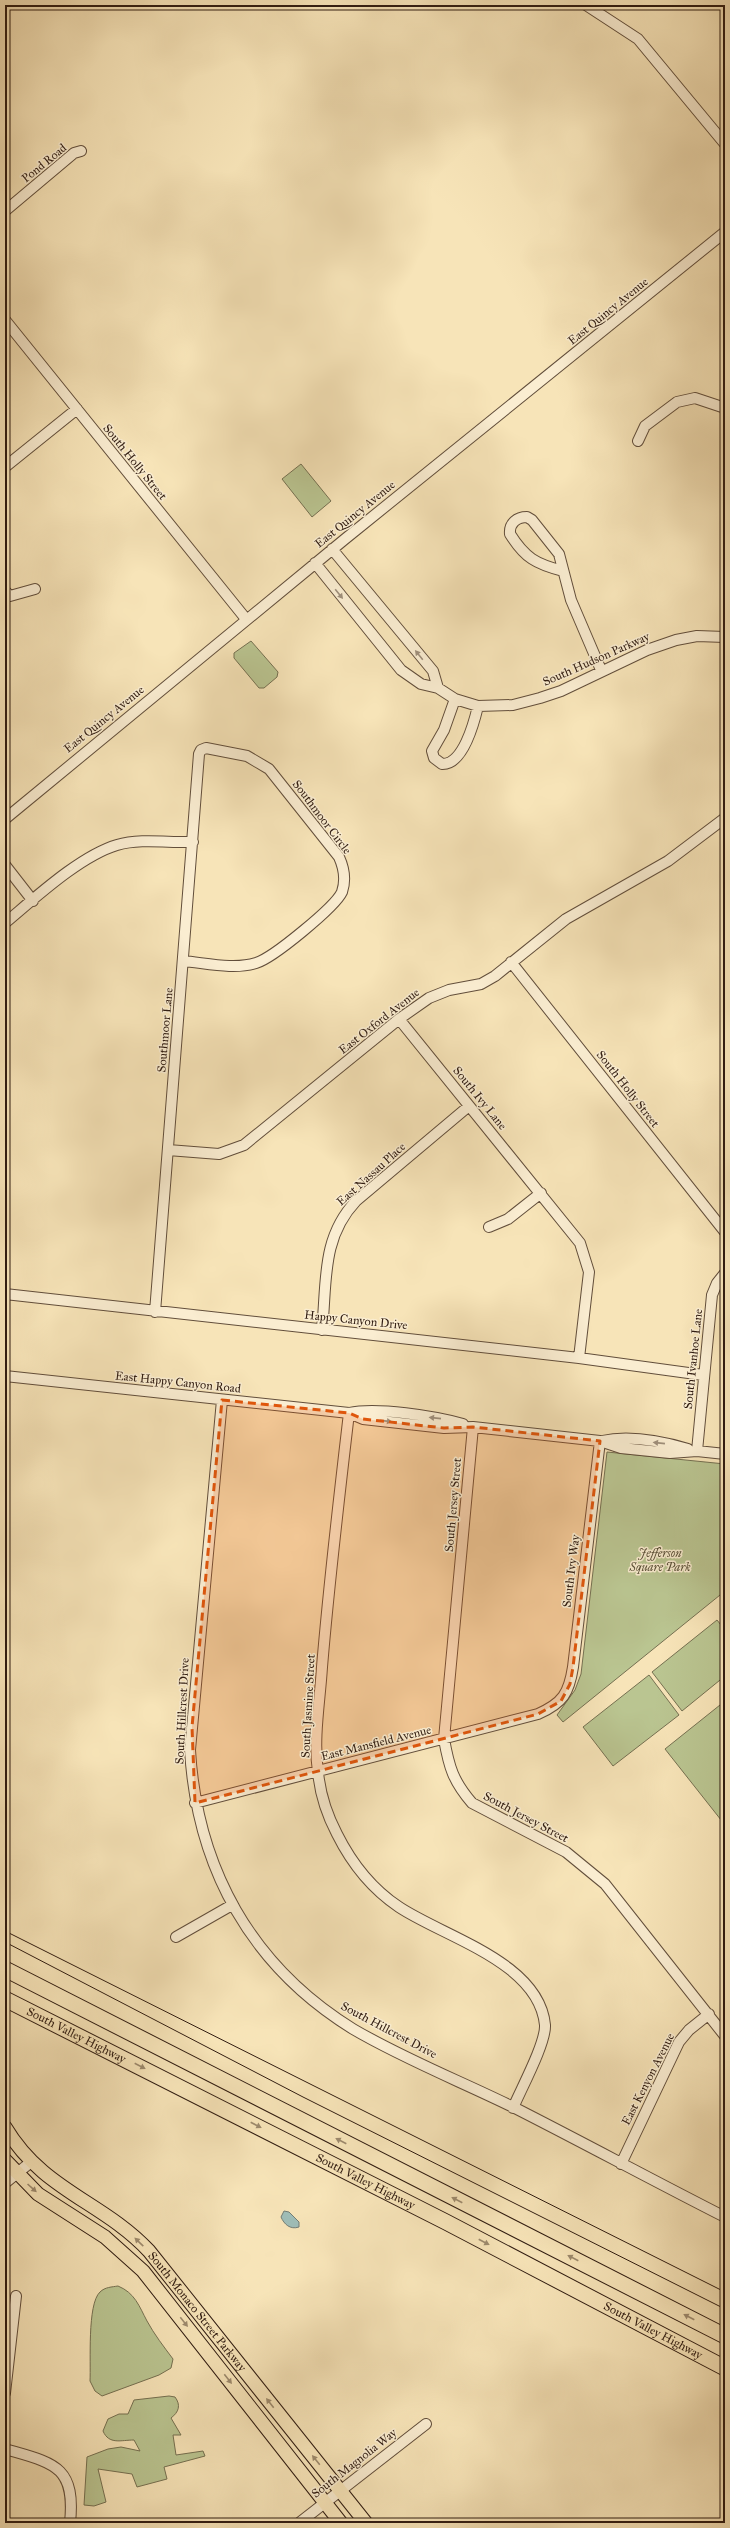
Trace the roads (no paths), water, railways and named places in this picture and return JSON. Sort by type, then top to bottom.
[{"type":"highway","name":"South Valley Highway","points":[[5,1969],[725,2335]]},
{"type":"highway","name":"South Valley Highway","points":[[5,1998],[440,2218],[725,2369]]},
{"type":"main road","name":"South Monaco Street Parkway","points":[[5,2127],[31,2162],[60,2187],[123,2227],[149,2251],[366,2523]]},
{"type":"main road","name":"South Monaco Street Parkway","points":[[5,2160],[16,2174],[44,2198],[109,2240],[143,2271],[341,2523]]},
{"type":"street","points":[[586,5],[638,39],[725,144]]},
{"type":"street","name":"Pond Road","points":[[5,211],[74,153],[82,151]]},
{"type":"street","name":"East Quincy Avenue","points":[[5,820],[246,619],[725,232]]},
{"type":"street","name":"South Holly Street","points":[[5,320],[246,619]]},
{"type":"street","points":[[638,441],[645,426],[677,402],[695,398],[725,408]]},
{"type":"street","points":[[5,467],[77,409]]},
{"type":"street","points":[[563,571],[542,566],[527,556],[510,534],[511,525],[516,520],[527,517],[532,520],[559,554],[581,626],[601,670]]},
{"type":"street","points":[[332,549],[433,671],[438,688]]},
{"type":"street","name":"South Hudson Parkway","points":[[315,563],[401,670],[421,684],[438,688],[455,699],[478,706],[513,705],[540,698],[561,691],[601,670],[676,640],[697,636],[725,637]]},
{"type":"street","points":[[5,591],[10,596],[35,589]]},
{"type":"street","points":[[455,699],[444,730],[432,751],[434,758],[442,764],[452,762],[463,747],[478,706]]},
{"type":"street","name":"Southmoor Circle","points":[[183,961],[240,966],[265,960],[333,905],[344,885],[344,872],[339,857],[269,769],[247,756],[206,748],[201,750]]},
{"type":"street","name":"Southmoor Lane","points":[[155,1312],[201,750]]},
{"type":"street","name":"East Oxford Avenue","points":[[168,1150],[219,1154],[244,1145],[399,1019],[440,993],[481,984],[495,976],[566,919],[668,861],[725,818]]},
{"type":"street","points":[[5,923],[82,862],[100,851],[118,845],[138,842],[193,842]]},
{"type":"street","points":[[5,865],[33,901]]},
{"type":"street","name":"South Holly Street","points":[[511,962],[725,1232]]},
{"type":"street","name":"South Ivy Lane","points":[[399,1019],[580,1243],[589,1272],[579,1358]]},
{"type":"street","name":"East Nassau Place","points":[[322,1330],[330,1246],[343,1215],[356,1201],[469,1106]]},
{"type":"street","points":[[489,1227],[508,1219],[541,1193]]},
{"type":"street","name":"South Ivanhoe Lane","points":[[697,1451],[703,1375],[712,1295],[717,1283],[725,1273]]},
{"type":"street","name":"Happy Canyon Drive","points":[[5,1294],[155,1312],[579,1358],[703,1375]]},
{"type":"street","name":"East Happy Canyon Road","points":[[5,1376],[348,1413],[362,1410],[445,1419],[473,1427],[600,1441],[617,1438],[671,1444],[697,1451],[725,1454]]},
{"type":"street","name":"South Hillcrest Drive","points":[[222,1400],[190,1750],[195,1803],[217,1876],[250,1934],[281,1972],[326,2010],[381,2044],[513,2108],[725,2217]]},
{"type":"street","name":"South Jasmine Street","points":[[348,1413],[325,1626],[317,1734],[318,1771],[329,1816],[336,1833],[349,1855],[368,1879],[398,1906],[502,1963],[518,1976],[542,2011],[545,2026],[543,2041],[513,2108]]},
{"type":"street","name":"South Jersey Street","points":[[473,1427],[444,1739],[451,1774],[461,1790],[472,1803],[527,1830],[580,1862],[618,1899],[725,2036]]},
{"type":"street","name":"South Ivy Way","points":[[561,1701],[570,1684],[573,1667],[600,1441]]},
{"type":"street","name":"East Mansfield Avenue","points":[[195,1803],[538,1714],[561,1701]]},
{"type":"street","points":[[176,1937],[232,1904]]},
{"type":"street","name":"East Kenyon Avenue","points":[[621,2164],[679,2042],[689,2030],[709,2014]]},
{"type":"street","points":[[5,2183],[31,2162]]},
{"type":"street","points":[[5,2393],[16,2296]]},
{"type":"street","name":"South Magnolia Way","points":[[299,2523],[426,2424]]},
{"type":"street","points":[[5,2448],[47,2461],[56,2466],[68,2484],[71,2495],[70,2523]]},
{"type":"water","points":[[284,2211],[289,2212],[299,2222],[299,2227],[290,2227],[284,2222],[281,2217]]},
{"type":"tram line","points":[[5,1931],[725,2292]]},
{"type":"tram line","points":[[5,1942],[303,2097],[725,2309]]},
{"type":"park label","name":"Jefferson Square Park","points":[[660,1560]]}]
